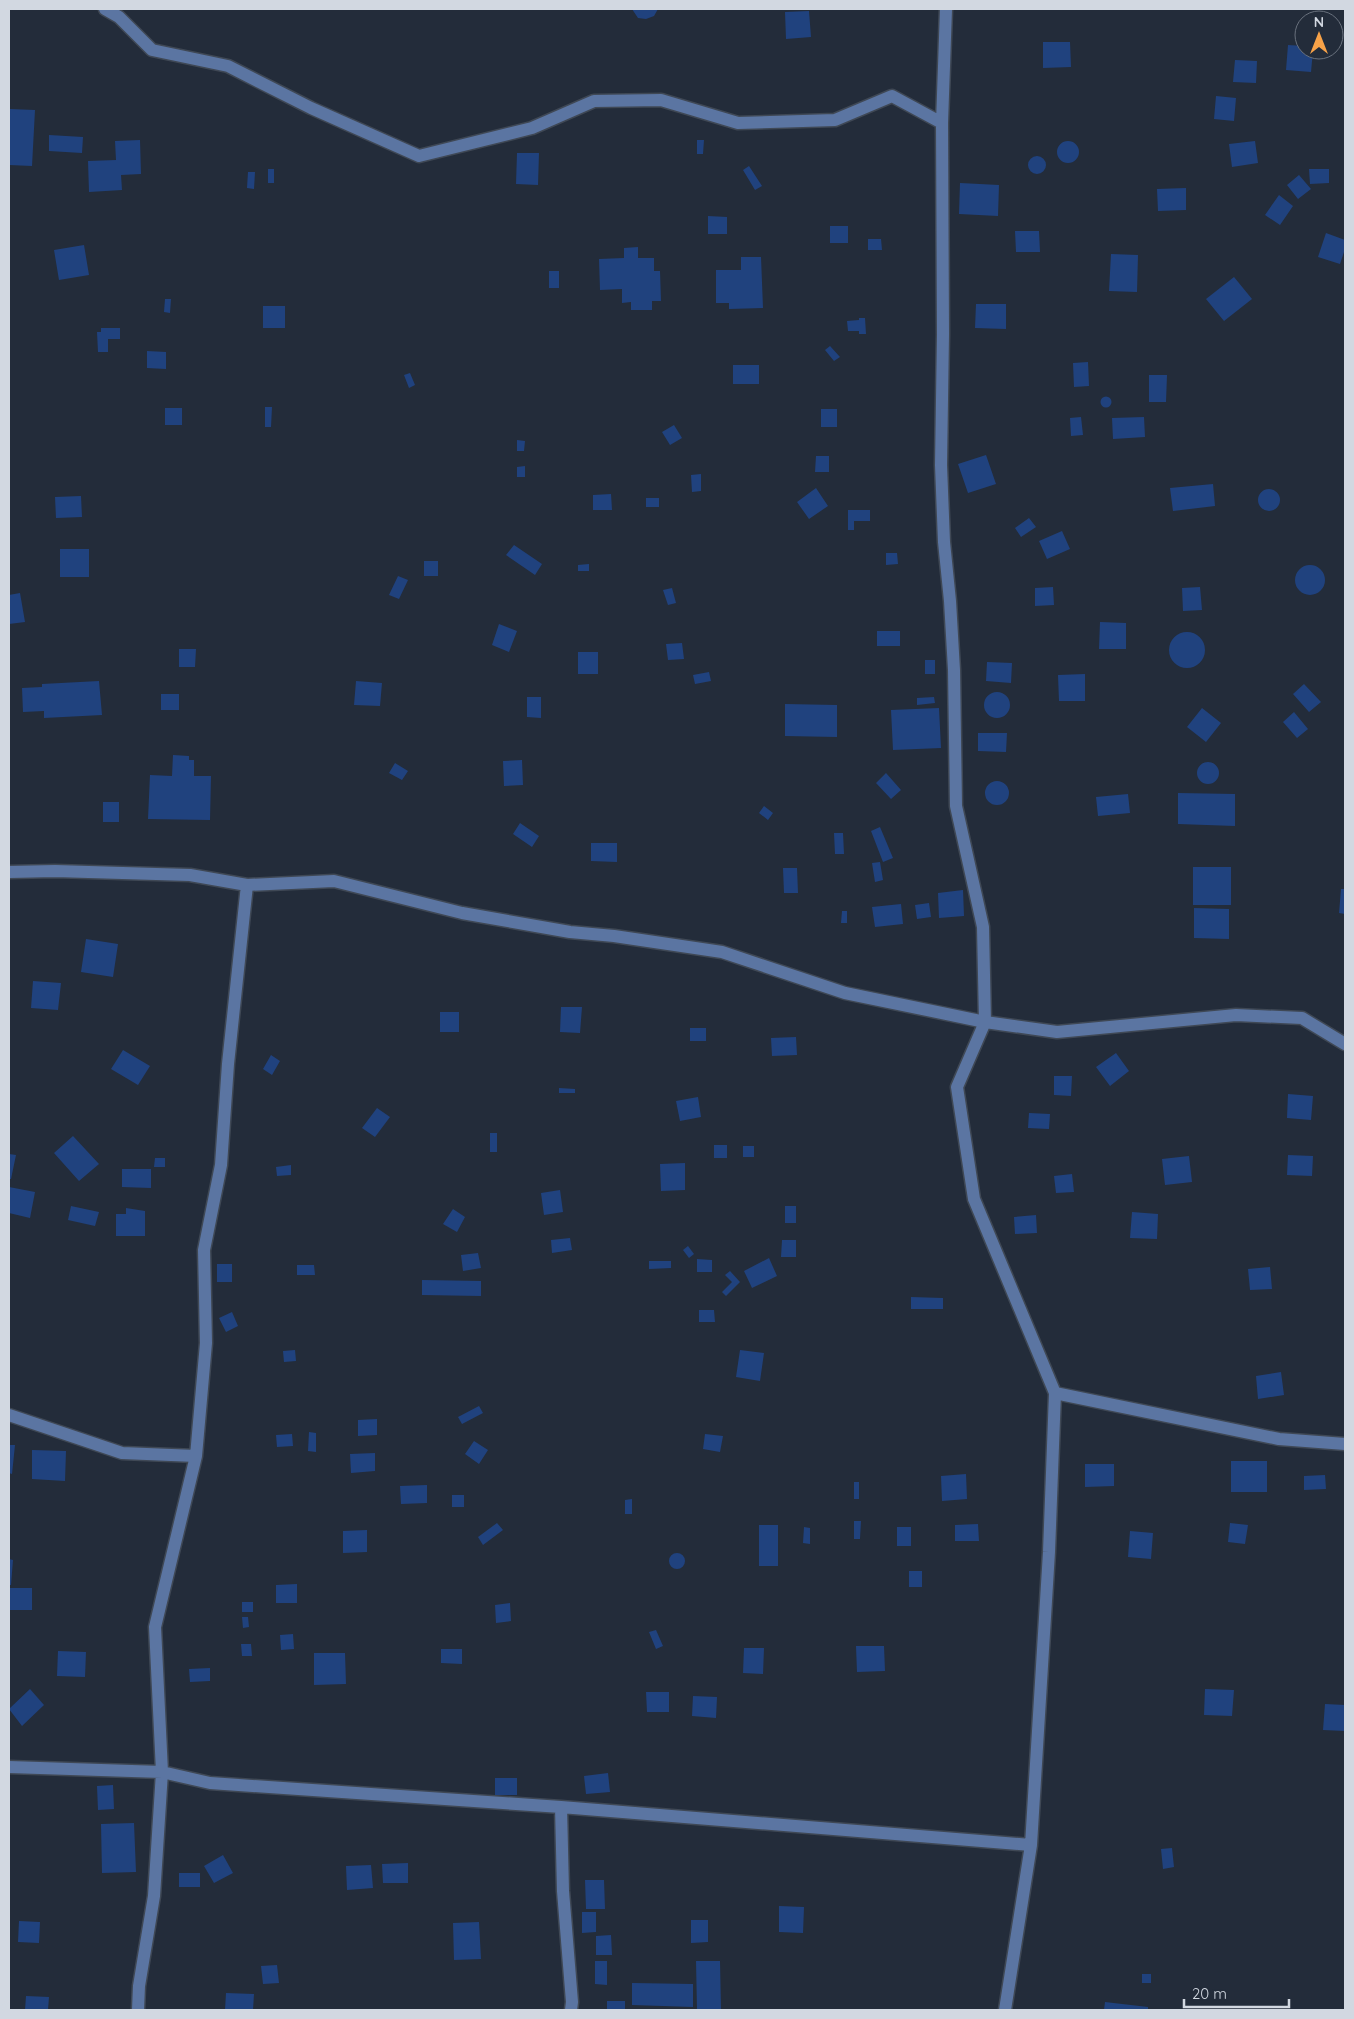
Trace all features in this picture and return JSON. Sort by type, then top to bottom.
[{"type":"street","points":[[105,9],[119,17],[152,50],[228,66],[311,108],[419,156],[532,128],[594,101],[661,100],[738,123],[835,120],[892,96],[942,123]]},
{"type":"street","points":[[946,9],[942,123],[944,334],[940,465],[954,670],[956,806],[983,927],[986,1022],[958,1087],[974,1199],[1055,1393],[1031,1845],[1005,2010]]},
{"type":"street","points":[[9,872],[55,871],[190,875],[247,885],[334,882],[462,914],[570,932],[614,936],[722,952],[845,993],[986,1022],[1057,1032],[1236,1015],[1302,1018],[1345,1044]]},
{"type":"street","points":[[138,2010],[139,1986],[154,1896],[162,1772],[155,1627],[196,1456],[206,1343],[204,1250],[221,1165],[228,1064],[247,885]]},
{"type":"street","points":[[1055,1393],[1279,1439],[1345,1444]]},
{"type":"street","points":[[9,1415],[122,1453],[196,1456]]},
{"type":"street","points":[[9,1767],[162,1772],[210,1783],[561,1807],[1031,1845]]},
{"type":"street","points":[[561,1807],[563,1891],[572,2002],[571,2010]]},
{"type":"building","points":[[632,9],[658,9],[654,16],[646,19],[638,18]]},
{"type":"building","points":[[809,11],[811,37],[786,39],[785,12]]},
{"type":"building","points":[[1043,42],[1070,42],[1071,67],[1043,68]]},
{"type":"building","points":[[1288,45],[1294,45],[1294,60],[1312,60],[1311,72],[1286,70]]},
{"type":"building","points":[[1235,60],[1257,61],[1256,83],[1233,82]]},
{"type":"building","points":[[1216,96],[1236,98],[1234,121],[1214,119]]},
{"type":"building","points":[[9,109],[35,110],[32,166],[9,165]]},
{"type":"building","points":[[49,135],[83,137],[82,153],[49,151]]},
{"type":"building","points":[[140,140],[141,174],[121,175],[122,190],[89,192],[88,161],[116,160],[115,141]]},
{"type":"building","points":[[697,140],[704,140],[703,154],[697,154]]},
{"type":"building","points":[[1068,141],[1076,144],[1079,152],[1076,160],[1068,163],[1060,160],[1057,152],[1060,144]]},
{"type":"building","points":[[1255,141],[1258,163],[1232,167],[1229,144]]},
{"type":"building","points":[[517,153],[539,153],[538,185],[516,184]]},
{"type":"building","points":[[1037,156],[1043,159],[1046,165],[1043,171],[1037,174],[1031,171],[1028,165],[1031,159]]},
{"type":"building","points":[[749,166],[762,186],[755,190],[743,170]]},
{"type":"building","points":[[268,169],[274,169],[274,183],[268,183]]},
{"type":"building","points":[[1309,169],[1329,169],[1329,183],[1310,184]]},
{"type":"building","points":[[248,172],[255,172],[254,189],[247,188]]},
{"type":"building","points":[[1299,175],[1311,189],[1298,199],[1287,185]]},
{"type":"building","points":[[960,183],[999,185],[998,216],[959,214]]},
{"type":"building","points":[[1186,188],[1186,210],[1158,211],[1157,189]]},
{"type":"building","points":[[1279,195],[1293,206],[1280,225],[1265,215]]},
{"type":"building","points":[[708,216],[727,217],[727,234],[708,234]]},
{"type":"building","points":[[830,226],[848,226],[848,243],[830,243]]},
{"type":"building","points":[[1015,231],[1039,231],[1040,252],[1016,252]]},
{"type":"building","points":[[1326,233],[1345,240],[1345,249],[1340,264],[1318,257]]},
{"type":"building","points":[[868,239],[881,239],[882,250],[868,250]]},
{"type":"building","points":[[84,245],[89,275],[59,280],[54,250]]},
{"type":"building","points":[[638,247],[638,258],[654,258],[654,271],[660,271],[661,301],[652,301],[652,310],[631,310],[631,302],[622,303],[622,289],[600,290],[599,259],[624,258],[624,248]]},
{"type":"building","points":[[1111,254],[1138,255],[1137,292],[1109,291]]},
{"type":"building","points":[[741,257],[761,257],[763,308],[729,309],[729,303],[716,303],[716,270],[741,270]]},
{"type":"building","points":[[549,271],[559,271],[559,288],[549,288]]},
{"type":"building","points":[[1234,277],[1252,299],[1224,321],[1206,299]]},
{"type":"building","points":[[165,299],[171,299],[170,313],[164,312]]},
{"type":"building","points":[[976,304],[1006,304],[1006,329],[975,328]]},
{"type":"building","points":[[263,306],[285,306],[285,328],[263,328]]},
{"type":"building","points":[[859,318],[865,318],[866,334],[859,334],[859,331],[848,331],[847,321],[859,320]]},
{"type":"building","points":[[101,328],[120,328],[120,339],[108,339],[108,352],[98,352],[97,332],[101,332]]},
{"type":"building","points":[[830,346],[840,357],[834,361],[825,350]]},
{"type":"building","points":[[147,351],[166,352],[166,369],[147,368]]},
{"type":"building","points":[[1088,362],[1089,386],[1074,387],[1073,363]]},
{"type":"building","points":[[733,365],[759,365],[759,384],[733,384]]},
{"type":"building","points":[[410,373],[415,385],[409,388],[404,375]]},
{"type":"building","points":[[1149,375],[1167,375],[1166,402],[1149,402]]},
{"type":"building","points":[[1106,396],[1112,402],[1106,408],[1100,402]]},
{"type":"building","points":[[265,407],[272,407],[271,427],[265,427]]},
{"type":"building","points":[[165,408],[182,408],[182,425],[165,425]]},
{"type":"building","points":[[821,409],[837,409],[837,427],[821,427]]},
{"type":"building","points":[[1081,417],[1083,435],[1071,436],[1070,418]]},
{"type":"building","points":[[1144,417],[1145,437],[1113,439],[1112,418]]},
{"type":"building","points":[[674,425],[682,438],[670,445],[662,432]]},
{"type":"building","points":[[517,440],[525,441],[524,451],[517,451]]},
{"type":"building","points":[[986,455],[996,484],[968,493],[958,464]]},
{"type":"building","points":[[816,456],[829,456],[829,472],[815,472]]},
{"type":"building","points":[[525,466],[525,477],[517,477],[517,467]]},
{"type":"building","points":[[701,474],[701,491],[692,492],[691,475]]},
{"type":"building","points":[[1213,484],[1215,506],[1173,511],[1170,488]]},
{"type":"building","points":[[816,488],[828,506],[809,519],[797,502]]},
{"type":"building","points":[[1269,489],[1277,492],[1280,500],[1277,508],[1269,511],[1261,508],[1258,500],[1261,492]]},
{"type":"building","points":[[611,494],[612,510],[593,510],[593,495]]},
{"type":"building","points":[[81,496],[82,517],[56,518],[55,497]]},
{"type":"building","points":[[646,498],[659,498],[659,507],[646,507]]},
{"type":"building","points":[[848,510],[870,510],[870,521],[854,521],[854,530],[848,530]]},
{"type":"building","points":[[1029,518],[1036,527],[1021,537],[1015,528]]},
{"type":"building","points":[[1062,531],[1070,549],[1047,559],[1039,541]]},
{"type":"building","points":[[514,545],[542,564],[535,575],[506,555]]},
{"type":"building","points":[[60,549],[89,549],[89,577],[60,577]]},
{"type":"building","points":[[886,553],[897,553],[898,564],[886,565]]},
{"type":"building","points":[[424,561],[438,561],[438,576],[424,576]]},
{"type":"building","points":[[589,564],[589,571],[578,571],[578,565]]},
{"type":"building","points":[[1310,565],[1321,569],[1325,580],[1321,591],[1310,595],[1299,591],[1295,580],[1299,569]]},
{"type":"building","points":[[398,576],[408,580],[399,599],[389,595]]},
{"type":"building","points":[[1053,587],[1054,605],[1035,606],[1035,588]]},
{"type":"building","points":[[1200,587],[1202,610],[1183,611],[1182,588]]},
{"type":"building","points":[[672,588],[676,603],[668,605],[663,590]]},
{"type":"building","points":[[20,593],[25,622],[9,624],[9,595]]},
{"type":"building","points":[[1100,622],[1126,623],[1126,649],[1099,649]]},
{"type":"building","points":[[499,624],[517,631],[509,652],[492,645]]},
{"type":"building","points":[[877,631],[900,631],[900,646],[877,646]]},
{"type":"building","points":[[1187,632],[1199,638],[1205,650],[1199,662],[1187,668],[1175,662],[1169,650],[1175,638]]},
{"type":"building","points":[[682,643],[684,659],[668,660],[666,644]]},
{"type":"building","points":[[179,649],[196,649],[195,667],[179,667]]},
{"type":"building","points":[[578,652],[598,652],[598,674],[578,674]]},
{"type":"building","points":[[925,660],[935,660],[935,674],[925,674]]},
{"type":"building","points":[[987,662],[1012,663],[1011,683],[986,681]]},
{"type":"building","points":[[709,672],[711,681],[695,684],[693,675]]},
{"type":"building","points":[[1085,674],[1085,701],[1059,701],[1058,675]]},
{"type":"building","points":[[99,681],[102,715],[44,718],[44,711],[23,712],[22,688],[42,687],[42,684]]},
{"type":"building","points":[[356,681],[382,683],[380,706],[354,705]]},
{"type":"building","points":[[1304,684],[1321,702],[1309,712],[1293,694]]},
{"type":"building","points":[[997,692],[1006,696],[1010,705],[1006,714],[997,718],[988,714],[984,705],[988,696]]},
{"type":"building","points":[[161,694],[179,694],[179,710],[161,710]]},
{"type":"building","points":[[527,697],[541,697],[541,718],[527,717]]},
{"type":"building","points":[[934,697],[935,703],[917,705],[917,698]]},
{"type":"building","points":[[785,704],[837,705],[837,737],[785,736]]},
{"type":"building","points":[[939,708],[941,748],[893,750],[891,710]]},
{"type":"building","points":[[1202,708],[1221,723],[1206,742],[1187,727]]},
{"type":"building","points":[[1294,712],[1308,729],[1297,738],[1283,722]]},
{"type":"building","points":[[978,733],[1007,733],[1006,752],[978,751]]},
{"type":"building","points":[[173,755],[189,756],[189,760],[194,760],[194,776],[211,776],[210,820],[148,819],[150,775],[172,776]]},
{"type":"building","points":[[522,760],[523,785],[504,786],[503,761]]},
{"type":"building","points":[[1208,762],[1216,765],[1219,773],[1216,781],[1208,784],[1200,781],[1197,773],[1200,765]]},
{"type":"building","points":[[395,763],[408,771],[402,780],[389,773]]},
{"type":"building","points":[[886,773],[901,790],[891,799],[876,783]]},
{"type":"building","points":[[997,781],[1006,784],[1009,793],[1006,802],[997,805],[988,802],[985,793],[988,784]]},
{"type":"building","points":[[1178,793],[1235,794],[1235,826],[1178,824]]},
{"type":"building","points":[[1128,794],[1130,813],[1098,816],[1096,797]]},
{"type":"building","points":[[103,802],[119,802],[119,822],[103,822]]},
{"type":"building","points":[[764,806],[773,813],[768,820],[759,813]]},
{"type":"building","points":[[520,823],[539,836],[532,847],[513,834]]},
{"type":"building","points":[[880,827],[893,858],[883,862],[871,831]]},
{"type":"building","points":[[834,833],[843,833],[844,854],[835,854]]},
{"type":"building","points":[[591,843],[617,843],[617,862],[591,861]]},
{"type":"building","points":[[880,862],[883,880],[875,882],[872,863]]},
{"type":"building","points":[[1193,867],[1231,867],[1231,905],[1193,905]]},
{"type":"building","points":[[783,868],[797,868],[798,893],[784,893]]},
{"type":"building","points":[[1341,889],[1345,889],[1345,914],[1339,913]]},
{"type":"building","points":[[963,890],[964,916],[939,918],[938,893]]},
{"type":"building","points":[[929,903],[931,917],[917,919],[915,905]]},
{"type":"building","points":[[901,904],[903,924],[875,927],[872,907]]},
{"type":"building","points":[[1194,908],[1229,909],[1229,939],[1194,938]]},
{"type":"building","points":[[842,911],[847,911],[847,923],[841,923]]},
{"type":"building","points":[[86,939],[118,944],[113,977],[81,972]]},
{"type":"building","points":[[33,981],[61,983],[58,1010],[31,1008]]},
{"type":"building","points":[[561,1007],[582,1007],[580,1033],[560,1032]]},
{"type":"building","points":[[440,1012],[459,1012],[459,1032],[440,1032]]},
{"type":"building","points":[[690,1028],[706,1028],[706,1041],[690,1041]]},
{"type":"building","points":[[796,1037],[797,1055],[772,1056],[771,1038]]},
{"type":"building","points":[[123,1050],[150,1066],[138,1085],[111,1069]]},
{"type":"building","points":[[1116,1053],[1129,1071],[1110,1086],[1096,1067]]},
{"type":"building","points":[[271,1055],[280,1061],[272,1075],[263,1069]]},
{"type":"building","points":[[1054,1076],[1072,1076],[1071,1096],[1054,1095]]},
{"type":"building","points":[[559,1088],[575,1089],[575,1093],[559,1093]]},
{"type":"building","points":[[1288,1094],[1313,1096],[1311,1120],[1287,1118]]},
{"type":"building","points":[[698,1097],[701,1117],[680,1121],[676,1101]]},
{"type":"building","points":[[377,1108],[390,1117],[375,1137],[362,1128]]},
{"type":"building","points":[[1029,1113],[1050,1114],[1049,1129],[1028,1128]]},
{"type":"building","points":[[490,1133],[497,1133],[497,1152],[490,1152]]},
{"type":"building","points":[[73,1136],[99,1164],[79,1181],[54,1153]]},
{"type":"building","points":[[714,1145],[727,1145],[727,1158],[714,1158]]},
{"type":"building","points":[[743,1146],[754,1146],[754,1157],[743,1157]]},
{"type":"building","points":[[9,1154],[16,1155],[11,1179],[9,1179]]},
{"type":"building","points":[[1288,1155],[1313,1156],[1312,1176],[1287,1175]]},
{"type":"building","points":[[1189,1156],[1192,1182],[1165,1185],[1162,1159]]},
{"type":"building","points":[[155,1158],[165,1158],[165,1167],[154,1167]]},
{"type":"building","points":[[685,1163],[685,1190],[661,1191],[660,1164]]},
{"type":"building","points":[[291,1165],[291,1175],[277,1176],[276,1167]]},
{"type":"building","points":[[122,1169],[151,1169],[151,1188],[122,1187]]},
{"type":"building","points":[[1072,1174],[1074,1192],[1056,1193],[1054,1176]]},
{"type":"building","points":[[9,1187],[35,1192],[30,1218],[9,1213]]},
{"type":"building","points":[[560,1190],[563,1212],[544,1215],[541,1193]]},
{"type":"building","points":[[71,1206],[99,1212],[95,1226],[68,1220]]},
{"type":"building","points":[[785,1206],[796,1206],[796,1223],[785,1223]]},
{"type":"building","points":[[126,1208],[145,1211],[145,1236],[116,1236],[116,1214],[126,1214]]},
{"type":"building","points":[[453,1209],[465,1217],[457,1232],[443,1224]]},
{"type":"building","points":[[1132,1212],[1158,1214],[1157,1239],[1130,1238]]},
{"type":"building","points":[[1036,1215],[1037,1233],[1015,1234],[1014,1217]]},
{"type":"building","points":[[570,1238],[572,1250],[552,1253],[551,1240]]},
{"type":"building","points":[[782,1240],[796,1240],[796,1257],[781,1257]]},
{"type":"building","points":[[688,1246],[694,1254],[689,1258],[683,1250]]},
{"type":"building","points":[[478,1253],[481,1268],[463,1271],[461,1255]]},
{"type":"building","points":[[769,1258],[777,1276],[752,1288],[744,1271]]},
{"type":"building","points":[[697,1259],[712,1260],[712,1272],[697,1272]]},
{"type":"building","points":[[649,1261],[671,1261],[671,1268],[649,1269]]},
{"type":"building","points":[[217,1264],[232,1264],[232,1282],[217,1282]]},
{"type":"building","points":[[297,1265],[314,1265],[315,1275],[297,1275]]},
{"type":"building","points":[[1270,1267],[1272,1289],[1250,1290],[1248,1269]]},
{"type":"building","points":[[730,1271],[740,1282],[726,1296],[722,1292],[732,1282],[725,1275]]},
{"type":"building","points":[[422,1280],[481,1281],[481,1296],[422,1295]]},
{"type":"building","points":[[911,1297],[943,1298],[943,1309],[911,1309]]},
{"type":"building","points":[[699,1310],[714,1310],[715,1322],[699,1322]]},
{"type":"building","points":[[232,1312],[238,1326],[226,1332],[219,1318]]},
{"type":"building","points":[[295,1350],[296,1361],[284,1362],[283,1351]]},
{"type":"building","points":[[740,1350],[764,1353],[760,1381],[736,1377]]},
{"type":"building","points":[[1281,1372],[1284,1395],[1258,1399],[1256,1376]]},
{"type":"building","points":[[479,1406],[483,1413],[462,1424],[458,1417]]},
{"type":"building","points":[[377,1419],[377,1435],[358,1436],[358,1420]]},
{"type":"building","points":[[309,1432],[316,1433],[316,1452],[308,1451]]},
{"type":"building","points":[[292,1434],[293,1446],[277,1447],[276,1435]]},
{"type":"building","points":[[705,1434],[723,1436],[720,1452],[703,1449]]},
{"type":"building","points":[[474,1441],[488,1450],[479,1464],[465,1454]]},
{"type":"building","points":[[9,1445],[15,1445],[12,1474],[9,1473]]},
{"type":"building","points":[[32,1450],[66,1451],[65,1481],[32,1479]]},
{"type":"building","points":[[375,1453],[375,1471],[351,1473],[350,1454]]},
{"type":"building","points":[[1231,1461],[1267,1461],[1267,1492],[1231,1492]]},
{"type":"building","points":[[1085,1464],[1114,1464],[1114,1486],[1085,1487]]},
{"type":"building","points":[[966,1474],[967,1499],[942,1501],[941,1476]]},
{"type":"building","points":[[1325,1475],[1326,1489],[1304,1490],[1304,1476]]},
{"type":"building","points":[[854,1482],[859,1482],[859,1499],[854,1499]]},
{"type":"building","points":[[427,1485],[427,1503],[401,1504],[400,1486]]},
{"type":"building","points":[[452,1495],[464,1495],[464,1507],[452,1507]]},
{"type":"building","points":[[632,1499],[632,1514],[625,1514],[625,1500]]},
{"type":"building","points":[[854,1521],[861,1521],[860,1539],[854,1539]]},
{"type":"building","points":[[497,1523],[503,1530],[483,1545],[478,1537]]},
{"type":"building","points":[[1230,1523],[1248,1525],[1245,1544],[1228,1542]]},
{"type":"building","points":[[978,1524],[979,1541],[955,1541],[955,1525]]},
{"type":"building","points":[[759,1525],[778,1525],[778,1566],[759,1566]]},
{"type":"building","points":[[804,1527],[810,1528],[810,1544],[803,1543]]},
{"type":"building","points":[[897,1527],[911,1527],[911,1546],[897,1546]]},
{"type":"building","points":[[367,1530],[367,1552],[343,1553],[343,1531]]},
{"type":"building","points":[[1130,1531],[1153,1533],[1151,1559],[1128,1557]]},
{"type":"building","points":[[677,1553],[683,1555],[685,1561],[683,1567],[677,1569],[671,1567],[669,1561],[671,1555]]},
{"type":"building","points":[[9,1559],[13,1560],[11,1585],[9,1585]]},
{"type":"building","points":[[909,1571],[922,1571],[922,1587],[909,1587]]},
{"type":"building","points":[[297,1584],[297,1603],[276,1603],[276,1585]]},
{"type":"building","points":[[9,1588],[32,1588],[32,1610],[9,1610]]},
{"type":"building","points":[[242,1602],[253,1602],[253,1612],[242,1612]]},
{"type":"building","points":[[510,1603],[511,1621],[496,1623],[495,1605]]},
{"type":"building","points":[[242,1617],[248,1617],[249,1627],[243,1628]]},
{"type":"building","points":[[656,1630],[663,1646],[656,1649],[649,1632]]},
{"type":"building","points":[[293,1634],[294,1649],[281,1650],[280,1635]]},
{"type":"building","points":[[241,1644],[251,1644],[252,1656],[242,1656]]},
{"type":"building","points":[[856,1646],[884,1646],[885,1671],[857,1672]]},
{"type":"building","points":[[744,1648],[764,1648],[763,1674],[743,1673]]},
{"type":"building","points":[[441,1649],[462,1649],[462,1664],[441,1663]]},
{"type":"building","points":[[58,1651],[86,1652],[85,1677],[57,1676]]},
{"type":"building","points":[[314,1653],[345,1653],[346,1684],[314,1685]]},
{"type":"building","points":[[210,1668],[210,1681],[190,1682],[189,1669]]},
{"type":"building","points":[[30,1689],[44,1705],[22,1726],[9,1709]]},
{"type":"building","points":[[1205,1689],[1234,1690],[1232,1716],[1204,1715]]},
{"type":"building","points":[[646,1692],[669,1692],[669,1712],[647,1712]]},
{"type":"building","points":[[693,1696],[717,1697],[716,1718],[692,1716]]},
{"type":"building","points":[[1325,1704],[1345,1705],[1345,1731],[1323,1730]]},
{"type":"building","points":[[608,1773],[610,1792],[586,1794],[584,1776]]},
{"type":"building","points":[[495,1778],[517,1778],[517,1795],[495,1795]]},
{"type":"building","points":[[113,1785],[114,1809],[98,1810],[97,1786]]},
{"type":"building","points":[[134,1823],[136,1872],[102,1873],[101,1824]]},
{"type":"building","points":[[1172,1848],[1174,1867],[1163,1869],[1161,1849]]},
{"type":"building","points":[[223,1855],[233,1873],[214,1883],[204,1866]]},
{"type":"building","points":[[408,1863],[408,1883],[383,1883],[382,1864]]},
{"type":"building","points":[[371,1865],[373,1888],[347,1890],[346,1866]]},
{"type":"building","points":[[179,1873],[200,1873],[200,1887],[179,1887]]},
{"type":"building","points":[[585,1880],[604,1880],[605,1909],[586,1909]]},
{"type":"building","points":[[779,1906],[804,1907],[803,1933],[779,1932]]},
{"type":"building","points":[[582,1912],[596,1912],[596,1932],[582,1933]]},
{"type":"building","points":[[691,1920],[708,1920],[708,1942],[691,1943]]},
{"type":"building","points":[[19,1921],[40,1922],[39,1943],[18,1942]]},
{"type":"building","points":[[479,1922],[481,1959],[454,1960],[453,1923]]},
{"type":"building","points":[[611,1935],[612,1955],[596,1955],[596,1936]]},
{"type":"building","points":[[595,1961],[607,1961],[607,1985],[595,1984]]},
{"type":"building","points":[[696,1961],[720,1961],[721,2010],[697,2010]]},
{"type":"building","points":[[277,1965],[279,1983],[263,1984],[261,1966]]},
{"type":"building","points":[[1142,1974],[1151,1974],[1151,1983],[1142,1983]]},
{"type":"building","points":[[632,1983],[693,1984],[693,2007],[632,2005]]},
{"type":"building","points":[[226,1993],[254,1994],[253,2010],[225,2010]]},
{"type":"building","points":[[26,1996],[49,1997],[48,2010],[25,2010]]},
{"type":"building","points":[[607,2001],[625,2001],[625,2010],[607,2010]]},
{"type":"building","points":[[1105,2002],[1148,2007],[1148,2010],[1104,2010]]}]
